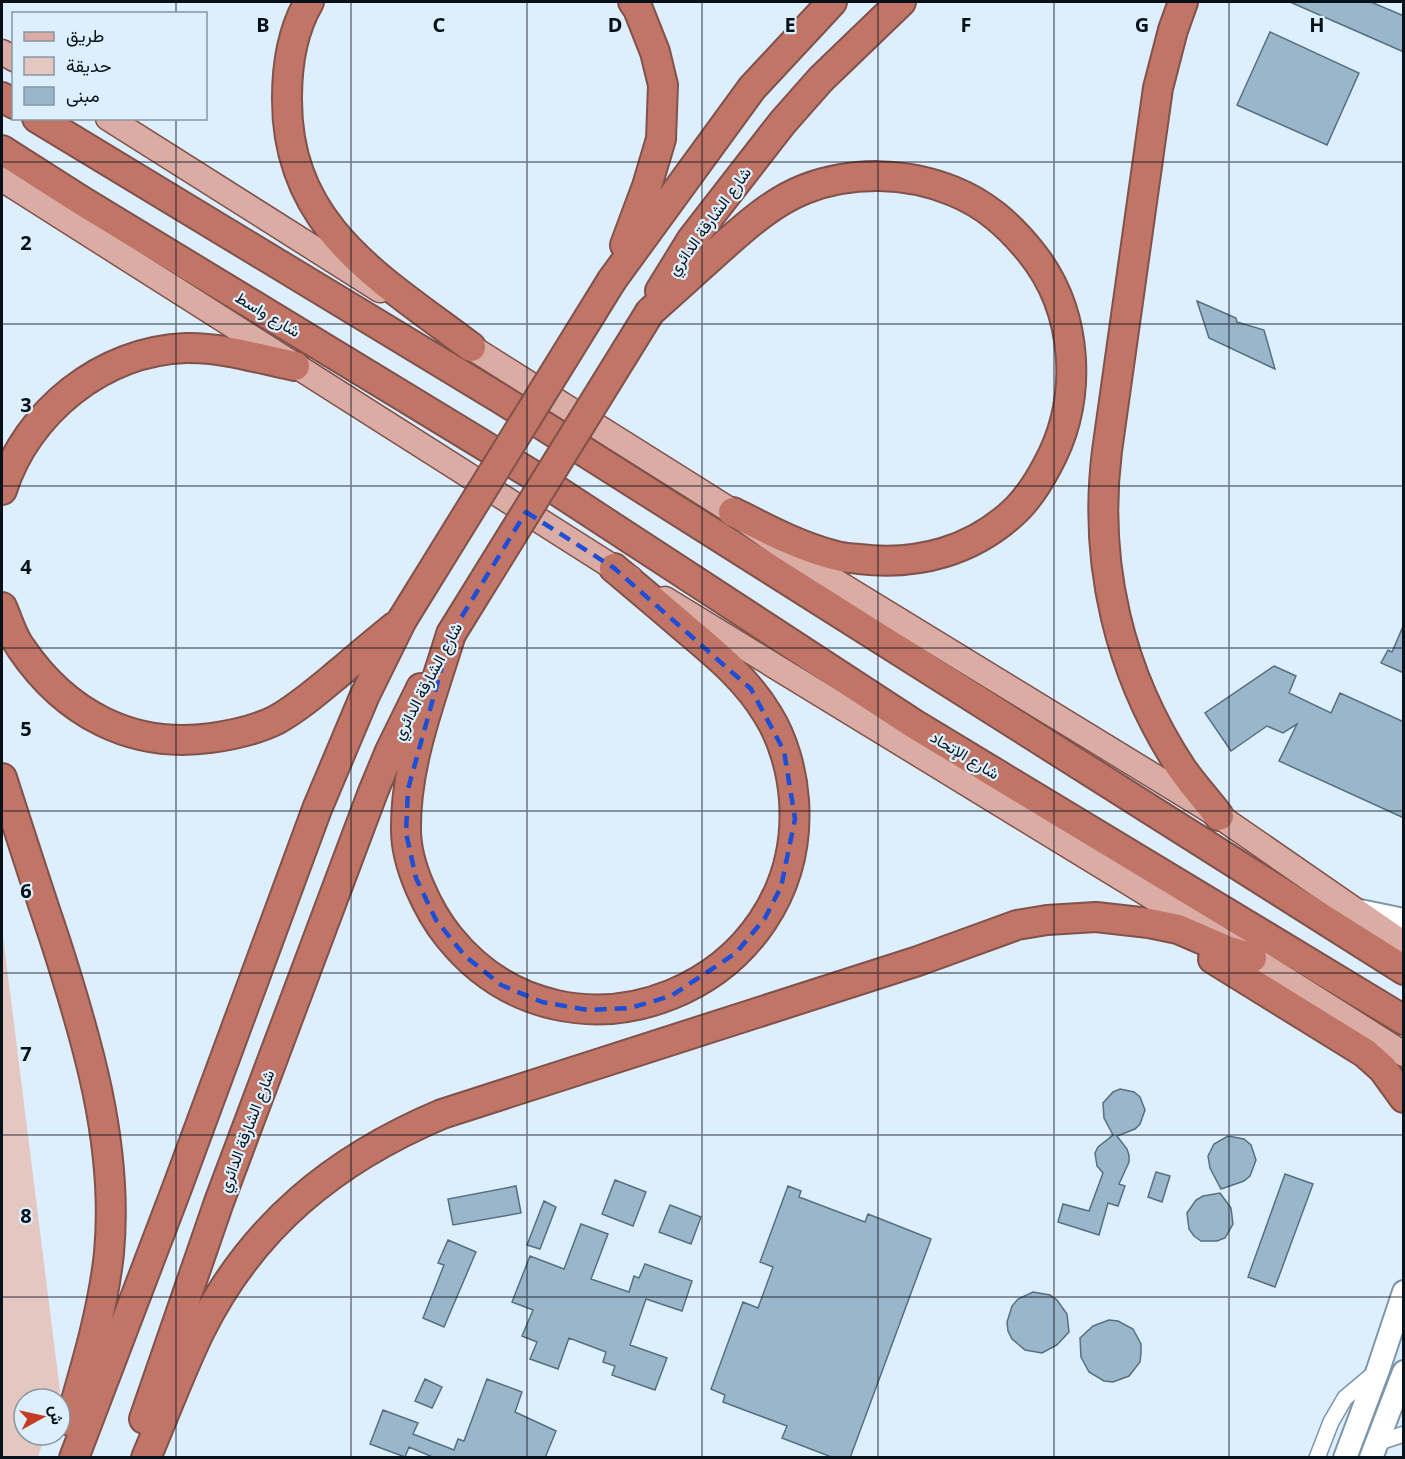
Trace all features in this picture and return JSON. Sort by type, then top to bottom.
[{"type":"highway","points":[[309,2],[300,16],[287,68],[287,118],[293,157],[307,192],[327,226],[347,250],[369,270],[471,347]]},
{"type":"highway","points":[[612,280],[647,186],[661,140],[663,85],[655,52],[633,2]]},
{"type":"highway","points":[[74,1458],[331,773],[365,695],[402,620],[612,280],[752,88],[831,2]]},
{"type":"highway","name":"شارع الشارقة الدائري","points":[[130,1458],[219,1202],[373,792],[409,711],[451,634],[650,312],[665,281],[692,239],[783,122],[830,71],[901,2]]},
{"type":"highway","points":[[1183,2],[1158,88],[1106,460],[1103,532],[1111,597],[1119,634],[1143,698],[1183,770],[1219,816]]},
{"type":"highway","points":[[40,120],[501,399],[1404,970]]},
{"type":"highway","name":"شارع واسط","points":[[2,150],[536,477]]},
{"type":"highway","points":[[650,312],[765,210],[804,189],[837,180],[892,176],[932,183],[975,200],[1013,230],[1041,265],[1062,308],[1071,347],[1072,382],[1062,432],[1056,450],[1040,479],[1018,508],[989,532],[956,550],[919,560],[883,562],[835,556],[795,542],[733,512]]},
{"type":"highway","points":[[2,490],[9,468],[32,430],[62,398],[98,373],[126,360],[157,351],[188,348],[219,351],[295,366]]},
{"type":"highway","name":"شارع الإتحاد","points":[[536,477],[914,724],[1404,1020]]},
{"type":"highway","points":[[451,634],[420,736],[408,789],[406,822],[406,833],[416,878],[436,920],[465,956],[501,985],[542,1002],[588,1011],[630,1008],[671,996],[708,975],[736,953],[765,918],[781,887],[791,854],[795,819],[792,784],[784,751],[770,717],[751,689],[722,660],[614,568]]},
{"type":"highway","points":[[2,607],[20,646],[49,684],[74,705],[106,724],[147,738],[192,741],[235,735],[275,720],[313,695],[402,620]]},
{"type":"highway","points":[[2,778],[81,1019],[104,1123],[110,1187],[109,1253],[98,1318],[61,1458]]},
{"type":"highway","points":[[146,1458],[200,1332],[220,1295],[244,1260],[272,1227],[335,1171],[370,1148],[406,1129],[442,1114],[918,961],[1017,925],[1047,920],[1096,917],[1140,921],[1178,929],[1234,953],[1252,958]]},
{"type":"highway","points":[[918,961],[1038,935],[1108,932],[1156,938],[1211,958],[1346,1039],[1383,1069],[1404,1098]]},
{"type":"main road","points":[[111,120],[733,512],[807,564],[1219,816],[1404,944]]},
{"type":"main road","points":[[2,179],[614,568],[1252,958],[1404,1054]]},
{"type":"main road","points":[[1353,910],[1404,920]]},
{"type":"main road","points":[[1377,1037],[1404,1076]]},
{"type":"main road","points":[[1345,1458],[1404,1292]]},
{"type":"main road","points":[[1374,1450],[1401,1389]]},
{"type":"street","points":[[1317,1458],[1331,1422],[1345,1398],[1378,1370]]},
{"type":"street","points":[[1374,1450],[1404,1434]]},
{"type":"highlighted area","points":[[526,512],[614,568],[751,689],[784,751],[795,819],[781,887],[765,918],[736,953],[671,996],[630,1008],[588,1010],[542,1002],[501,985],[465,956],[436,920],[416,878],[406,833],[408,789],[451,634]]},
{"type":"green space","points":[[2,928],[59,1387],[12,1387],[12,1447],[41,1447],[38,1457],[2,1457]]},
{"type":"building","points":[[1290,2],[1371,2],[1404,16],[1404,52]]},
{"type":"building","points":[[1270,32],[1359,73],[1327,145],[1237,105]]},
{"type":"building","points":[[1197,301],[1236,318],[1237,322],[1264,330],[1275,369],[1209,338]]},
{"type":"building","points":[[1404,624],[1404,673],[1381,663],[1388,650],[1392,652]]},
{"type":"building","points":[[1274,666],[1296,676],[1289,693],[1331,713],[1340,693],[1404,722],[1404,818],[1279,761],[1297,724],[1283,733],[1267,726],[1231,751],[1205,713]]},
{"type":"building","points":[[1120,1089],[1134,1092],[1140,1097],[1145,1110],[1140,1124],[1135,1129],[1117,1136],[1129,1155],[1129,1162],[1119,1184],[1125,1186],[1118,1206],[1108,1203],[1099,1235],[1058,1222],[1063,1204],[1089,1211],[1103,1173],[1097,1166],[1095,1153],[1098,1147],[1113,1135],[1104,1118],[1103,1103],[1113,1092]]},
{"type":"building","points":[[1228,1136],[1244,1139],[1251,1145],[1256,1160],[1250,1176],[1244,1181],[1221,1189],[1210,1168],[1208,1156],[1214,1144]]},
{"type":"building","points":[[1156,1172],[1170,1176],[1162,1202],[1148,1197]]},
{"type":"building","points":[[1285,1174],[1313,1184],[1275,1287],[1248,1277]]},
{"type":"building","points":[[615,1180],[646,1192],[633,1226],[602,1214]]},
{"type":"building","points":[[516,1186],[521,1213],[453,1225],[448,1199]]},
{"type":"building","points":[[788,1186],[801,1191],[799,1197],[865,1222],[868,1214],[931,1239],[850,1458],[834,1458],[782,1438],[787,1426],[723,1402],[725,1395],[711,1389],[743,1302],[758,1308],[773,1267],[760,1262]]},
{"type":"building","points":[[1220,1193],[1231,1208],[1233,1224],[1225,1238],[1217,1241],[1201,1241],[1189,1229],[1187,1213],[1196,1200],[1203,1196]]},
{"type":"building","points":[[544,1201],[556,1207],[540,1249],[527,1245]]},
{"type":"building","points":[[670,1205],[701,1217],[691,1244],[659,1232]]},
{"type":"building","points":[[581,1224],[608,1234],[591,1279],[629,1292],[634,1276],[639,1278],[645,1264],[692,1281],[682,1311],[646,1299],[630,1345],[667,1358],[655,1390],[612,1375],[615,1366],[603,1362],[606,1352],[569,1338],[558,1369],[530,1359],[537,1342],[522,1336],[533,1310],[512,1302],[530,1256],[564,1269]]},
{"type":"building","points":[[448,1240],[476,1252],[444,1327],[423,1318],[444,1265],[438,1263]]},
{"type":"building","points":[[1033,1292],[1050,1295],[1057,1300],[1067,1314],[1069,1332],[1057,1345],[1042,1353],[1025,1350],[1012,1339],[1008,1331],[1007,1322],[1012,1306],[1018,1299]]},
{"type":"building","points":[[1109,1320],[1118,1321],[1133,1329],[1141,1344],[1140,1362],[1129,1376],[1113,1382],[1104,1381],[1089,1372],[1081,1357],[1080,1338],[1093,1326]]},
{"type":"building","points":[[425,1379],[442,1387],[432,1408],[415,1401]]},
{"type":"building","points":[[487,1379],[522,1392],[515,1412],[556,1431],[545,1458],[435,1458],[409,1447],[405,1457],[370,1444],[383,1410],[418,1423],[413,1434],[454,1450],[458,1439],[464,1441]]}]
